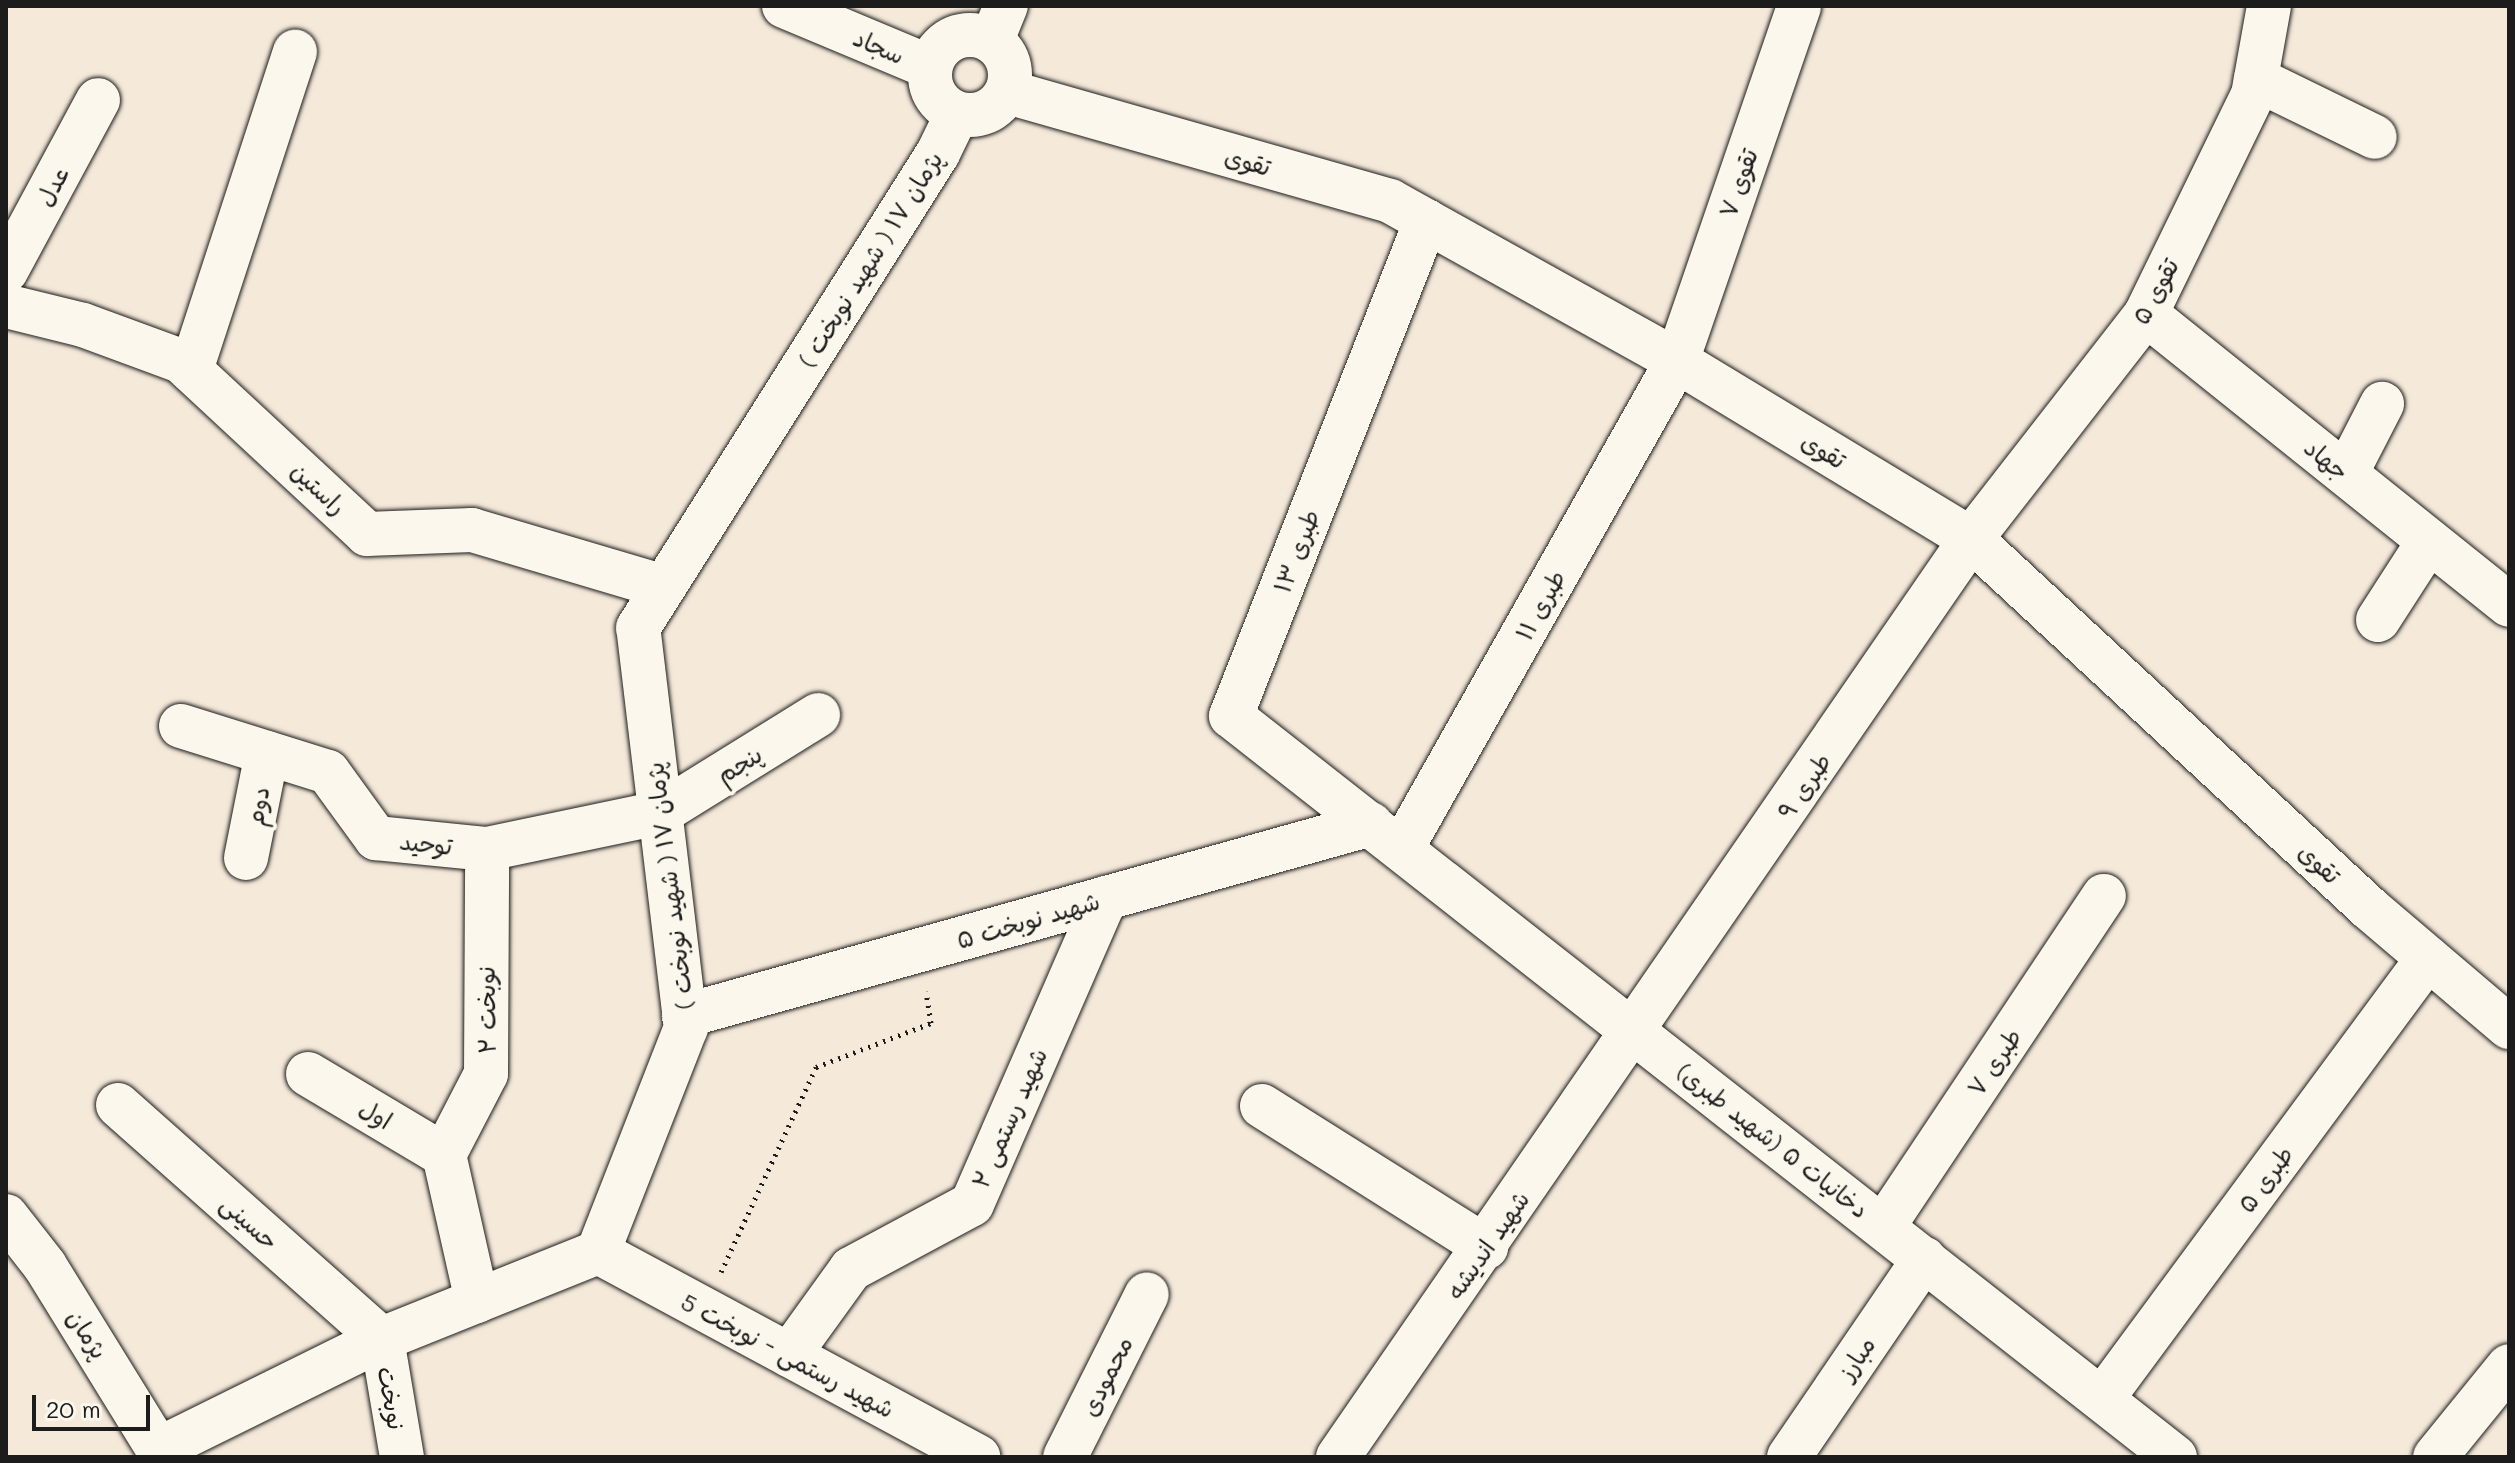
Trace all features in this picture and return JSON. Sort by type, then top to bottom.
[{"type":"street","name":"سجاد","points":[[784,6],[930,67]]},
{"type":"street","name":"تقوی ۷","points":[[1677,361],[1799,6]]},
{"type":"street","name":"تقوی ۵","points":[[1971,539],[2146,314],[2256,79],[2269,6]]},
{"type":"street","points":[[999,23],[1011,73],[1008,92],[995,108],[977,115],[957,114],[941,103],[931,87],[930,67],[938,49],[954,37],[973,34],[999,23]]},
{"type":"street","points":[[191,370],[295,52]]},
{"type":"street","points":[[2256,79],[2375,137]]},
{"type":"street","name":"تقوی","points":[[1008,92],[1390,201],[1677,361],[1971,539],[2428,958],[2509,1027]]},
{"type":"street","name":"عدل","points":[[6,271],[98,100]]},
{"type":"street","name":"پژمان ۱۷ ( شهید نوبخت )","points":[[598,1252],[686,1028],[638,628],[930,167],[957,114]]},
{"type":"street","name":"طبری ۱۳","points":[[1387,836],[1231,716],[1426,221]]},
{"type":"street","name":"راستین","points":[[6,306],[83,325],[181,361],[367,534],[472,530],[664,587]]},
{"type":"street","name":"جهاد","points":[[2146,314],[2509,605]]},
{"type":"street","name":"طبری ۱۱","points":[[1387,836],[1677,361]]},
{"type":"street","points":[[2346,474],[2382,404]]},
{"type":"street","name":"طبری ۹","points":[[1636,1032],[1971,539]]},
{"type":"street","points":[[2378,620],[2429,541]]},
{"type":"street","name":"پنجم","points":[[660,813],[818,715]]},
{"type":"street","name":"توحید","points":[[181,726],[328,772],[376,838],[487,849],[660,813]]},
{"type":"street","name":"دوم","points":[[246,858],[267,753]]},
{"type":"street","name":"شهید نوبخت ۵","points":[[684,1016],[1106,898],[1387,836]]},
{"type":"street","name":"دخانیات ۵ (شهید طبری)","points":[[1387,836],[2175,1457]]},
{"type":"street","name":"نوبخت ۲","points":[[444,1155],[486,1074],[487,849]]},
{"type":"street","name":"طبری ۷","points":[[1883,1227],[2104,896]]},
{"type":"street","name":"شهید رستمی ۲","points":[[789,1355],[851,1269],[972,1204],[1106,898]]},
{"type":"street","name":"طبری ۵","points":[[2102,1399],[2428,958]]},
{"type":"street","name":"شهید اندیشه","points":[[1338,1457],[1636,1032]]},
{"type":"street","name":"اول","points":[[308,1074],[444,1155]]},
{"type":"street","name":"حسینی","points":[[118,1105],[382,1339]]},
{"type":"street","points":[[1262,1106],[1486,1247]]},
{"type":"street","points":[[444,1155],[477,1301]]},
{"type":"street","name":"پژمان","points":[[6,1216],[45,1266],[161,1453]]},
{"type":"street","points":[[161,1453],[382,1339],[598,1252]]},
{"type":"street","name":"شهید رستمی - نوبخت 5","points":[[598,1252],[978,1457]]},
{"type":"street","name":"مبارز","points":[[1789,1457],[1924,1259]]},
{"type":"street","name":"محمودی","points":[[1065,1457],[1147,1294]]},
{"type":"street","name":"نوبخت","points":[[382,1339],[402,1457]]},
{"type":"street","points":[[2435,1457],[2509,1366]]},
{"type":"path","points":[[704,1309],[816,1067],[931,1023],[919,950]]}]
